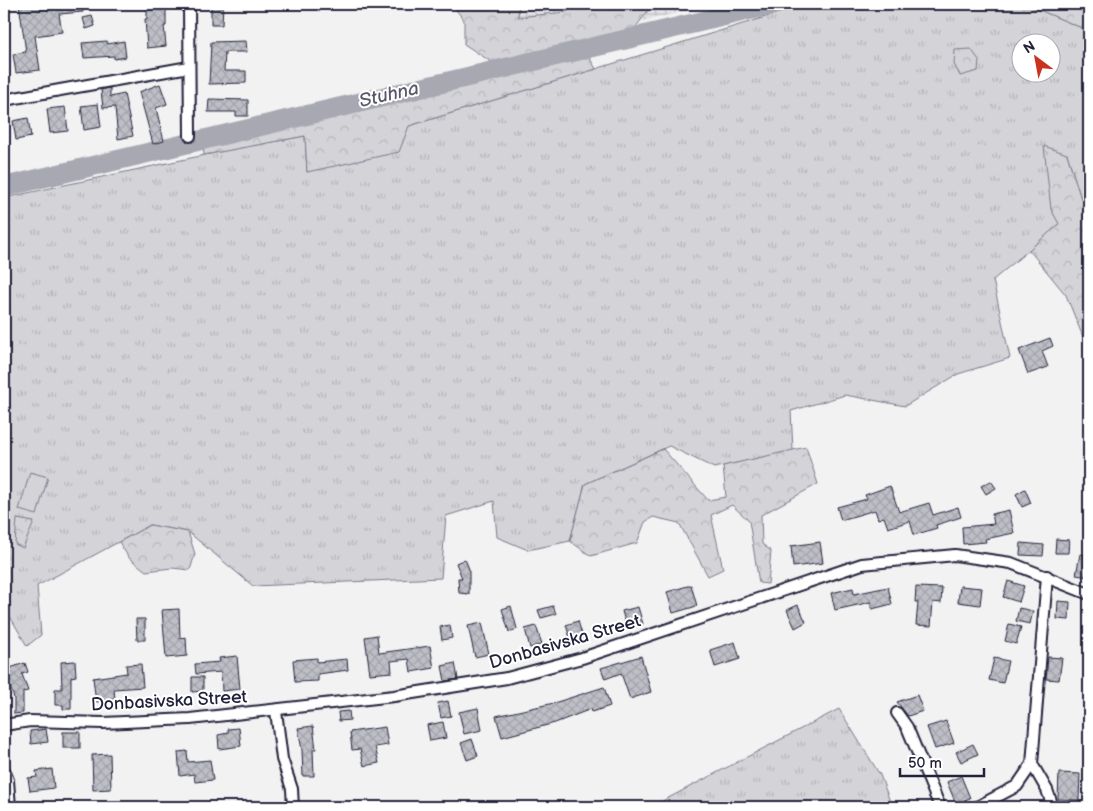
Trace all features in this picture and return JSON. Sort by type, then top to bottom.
[{"type":"street","points":[[189,4],[190,136]]},
{"type":"street","points":[[4,100],[189,67]]},
{"type":"street","name":"Donbasivska Street","points":[[4,725],[30,722],[103,723],[190,719],[276,711],[394,696],[507,678],[582,658],[862,564],[955,555],[1011,563],[1048,576],[1089,594]]},
{"type":"street","points":[[976,807],[1017,786],[1032,764],[1048,576]]},
{"type":"street","points":[[276,711],[282,759],[292,790],[293,807]]},
{"type":"street","points":[[897,713],[907,727],[940,807]]},
{"type":"street","points":[[1032,764],[1047,790],[1053,807]]},
{"type":"street","points":[[4,770],[8,780],[10,807]]},
{"type":"shaded area","points":[[505,4],[716,4],[508,52]]},
{"type":"green space","points":[[426,4],[519,4],[518,17],[566,12],[580,4],[642,4],[649,9],[633,31],[493,63],[464,44],[464,20],[453,6]]},
{"type":"green space","points":[[808,4],[1032,4],[1030,6],[1089,31],[1089,189],[1081,199],[1067,154],[1051,209],[1060,224],[993,280],[1010,358],[958,374],[905,406],[845,395],[791,411],[793,451],[714,468],[669,446],[585,484],[570,541],[528,550],[497,537],[494,501],[446,516],[441,578],[253,586],[188,532],[150,525],[37,586],[41,635],[27,646],[4,606],[4,198],[228,150],[305,136],[307,172],[409,126]]},
{"type":"green space","points":[[1032,4],[1089,4],[1089,31],[1030,6]]},
{"type":"green space","points":[[971,49],[979,60],[978,71],[960,76],[954,64],[955,50]]},
{"type":"green space","points":[[588,55],[596,69],[409,126],[399,152],[307,172],[305,136],[204,155],[203,144],[347,115]]},
{"type":"green space","points":[[1044,146],[1067,154],[1081,199],[1089,189],[1089,352],[1066,295],[1029,250],[1059,224],[1051,209]]},
{"type":"green space","points":[[806,447],[818,484],[761,515],[762,544],[771,551],[768,584],[759,583],[749,521],[732,505],[711,515],[723,569],[708,576],[679,523],[653,517],[645,522],[637,543],[591,556],[570,541],[585,484],[663,449],[708,500],[726,497],[723,466]]},
{"type":"green space","points":[[30,472],[48,477],[37,515],[19,510]]},
{"type":"green space","points":[[17,519],[34,522],[23,548],[15,544]]},
{"type":"green space","points":[[150,525],[188,532],[195,554],[190,570],[172,568],[146,571],[129,558],[119,542]]},
{"type":"green space","points":[[839,709],[880,775],[892,807],[651,807]]},
{"type":"building","points":[[19,4],[83,4],[83,12],[59,14],[62,32],[35,36],[40,70],[16,73],[13,54],[26,52]]},
{"type":"building","points":[[147,4],[166,4],[166,26],[164,26],[166,46],[147,48],[145,19],[147,19]]},
{"type":"building","points":[[211,4],[223,4],[222,25],[211,25]]},
{"type":"building","points":[[92,16],[95,26],[86,29],[83,18]]},
{"type":"building","points":[[107,41],[107,44],[124,41],[126,57],[114,59],[114,56],[84,58],[82,43]]},
{"type":"building","points":[[246,41],[247,52],[225,52],[224,71],[246,71],[246,83],[209,84],[211,42]]},
{"type":"building","points":[[160,84],[167,104],[156,108],[164,141],[153,144],[139,92]]},
{"type":"building","points":[[110,88],[110,97],[124,94],[133,136],[118,139],[115,107],[103,108],[101,90]]},
{"type":"building","points":[[209,99],[248,100],[248,116],[236,116],[236,112],[208,112]]},
{"type":"building","points":[[98,104],[101,127],[84,130],[81,106]]},
{"type":"building","points":[[65,107],[68,131],[50,133],[47,109]]},
{"type":"building","points":[[28,118],[31,137],[16,140],[13,121]]},
{"type":"building","points":[[1050,338],[1053,346],[1042,351],[1048,367],[1028,374],[1019,350]]},
{"type":"building","points":[[991,481],[996,488],[986,494],[981,486]]},
{"type":"building","points":[[890,486],[899,512],[929,503],[933,515],[958,507],[961,517],[936,525],[937,528],[914,535],[910,521],[888,528],[884,517],[878,519],[875,510],[841,520],[837,507],[867,499],[865,495]]},
{"type":"building","points":[[1025,489],[1031,503],[1022,507],[1016,494]]},
{"type":"building","points":[[1009,510],[1014,533],[985,539],[986,542],[963,544],[962,527],[994,524],[992,514]]},
{"type":"building","points":[[1056,539],[1069,540],[1068,553],[1055,553]]},
{"type":"building","points":[[820,542],[823,563],[793,567],[791,546]]},
{"type":"building","points":[[1021,543],[1044,545],[1043,556],[1020,555]]},
{"type":"building","points":[[1080,554],[1089,556],[1089,577],[1076,575]]},
{"type":"building","points":[[465,559],[469,569],[469,594],[459,593],[458,578],[462,578],[456,563]]},
{"type":"building","points":[[1008,581],[1024,586],[1019,602],[1003,597]]},
{"type":"building","points":[[691,585],[697,606],[673,613],[667,592]]},
{"type":"building","points":[[960,586],[982,588],[980,605],[958,602]]},
{"type":"building","points":[[888,587],[892,604],[872,609],[871,602],[835,610],[831,593],[853,588],[854,594]]},
{"type":"building","points":[[916,587],[942,588],[941,603],[933,602],[931,626],[916,625],[918,602],[915,602]]},
{"type":"building","points":[[1058,601],[1070,602],[1069,620],[1057,619]]},
{"type":"building","points":[[798,605],[806,622],[795,628],[787,610]]},
{"type":"building","points":[[511,606],[517,629],[509,632],[502,609]]},
{"type":"building","points":[[553,606],[556,614],[541,618],[538,610]]},
{"type":"building","points":[[638,607],[643,624],[627,629],[622,611]]},
{"type":"building","points":[[1019,608],[1033,611],[1030,624],[1016,621]]},
{"type":"building","points":[[179,609],[180,638],[186,637],[187,656],[166,658],[162,610]]},
{"type":"building","points":[[136,619],[145,619],[145,640],[137,640]]},
{"type":"building","points":[[578,621],[583,638],[571,641],[566,625]]},
{"type":"building","points":[[482,623],[489,654],[475,657],[468,626]]},
{"type":"building","points":[[1009,624],[1021,627],[1016,644],[1005,641]]},
{"type":"building","points":[[450,625],[452,638],[442,640],[440,627]]},
{"type":"building","points":[[536,626],[542,644],[530,648],[525,629]]},
{"type":"building","points":[[377,635],[379,653],[430,646],[434,668],[411,672],[409,659],[391,661],[392,672],[370,674],[365,637]]},
{"type":"building","points":[[735,642],[740,659],[715,667],[710,650]]},
{"type":"building","points":[[237,656],[240,689],[222,691],[221,672],[196,674],[195,664],[220,662],[219,658]]},
{"type":"building","points":[[641,656],[651,692],[630,699],[621,673],[605,679],[601,668]]},
{"type":"building","points":[[1048,657],[1062,658],[1059,680],[1046,679]]},
{"type":"building","points":[[317,658],[317,662],[347,659],[348,670],[318,674],[318,681],[295,682],[293,660]]},
{"type":"building","points":[[994,658],[1008,661],[1003,683],[989,680]]},
{"type":"building","points":[[75,661],[76,676],[71,677],[71,709],[63,709],[63,705],[55,705],[55,689],[62,689],[61,662]]},
{"type":"building","points":[[25,663],[28,672],[22,674],[28,691],[23,692],[23,713],[14,714],[14,698],[4,670]]},
{"type":"building","points":[[455,663],[458,679],[445,681],[442,666]]},
{"type":"building","points":[[141,664],[143,687],[114,689],[115,699],[96,702],[93,678],[127,673],[126,665]]},
{"type":"building","points":[[192,677],[203,677],[203,691],[192,692]]},
{"type":"building","points":[[604,687],[610,706],[592,712],[591,709],[555,723],[502,737],[496,716],[554,703]]},
{"type":"building","points":[[917,695],[923,711],[908,716],[897,702]]},
{"type":"building","points":[[448,701],[451,716],[441,718],[438,703]]},
{"type":"building","points":[[478,708],[482,730],[464,734],[459,712]]},
{"type":"building","points":[[349,711],[350,720],[339,721],[338,712]]},
{"type":"building","points":[[946,721],[954,743],[935,749],[927,727]]},
{"type":"building","points":[[443,722],[446,738],[430,741],[427,725]]},
{"type":"building","points":[[313,726],[316,749],[313,749],[314,776],[303,776],[302,750],[298,728]]},
{"type":"building","points":[[385,727],[388,745],[375,747],[379,763],[364,766],[360,749],[352,750],[350,732]]},
{"type":"building","points":[[239,728],[241,746],[219,749],[218,735],[228,733],[228,729]]},
{"type":"building","points":[[46,729],[48,742],[31,744],[30,731]]},
{"type":"building","points":[[63,732],[80,732],[80,748],[63,748]]},
{"type":"building","points":[[472,739],[478,756],[467,760],[461,743]]},
{"type":"building","points":[[973,744],[978,754],[961,762],[956,752]]},
{"type":"building","points":[[187,751],[188,762],[210,760],[213,780],[195,782],[194,774],[180,776],[178,752]]},
{"type":"building","points":[[110,754],[111,789],[93,790],[92,755]]},
{"type":"building","points":[[52,769],[54,788],[30,791],[28,778],[37,777],[36,771]]},
{"type":"building","points":[[1059,773],[1080,774],[1079,800],[1058,799]]},
{"type":"building","points":[[961,776],[970,798],[956,804],[947,782]]},
{"type":"waterway","name":"Stuhna","points":[[4,187],[775,4]]}]
